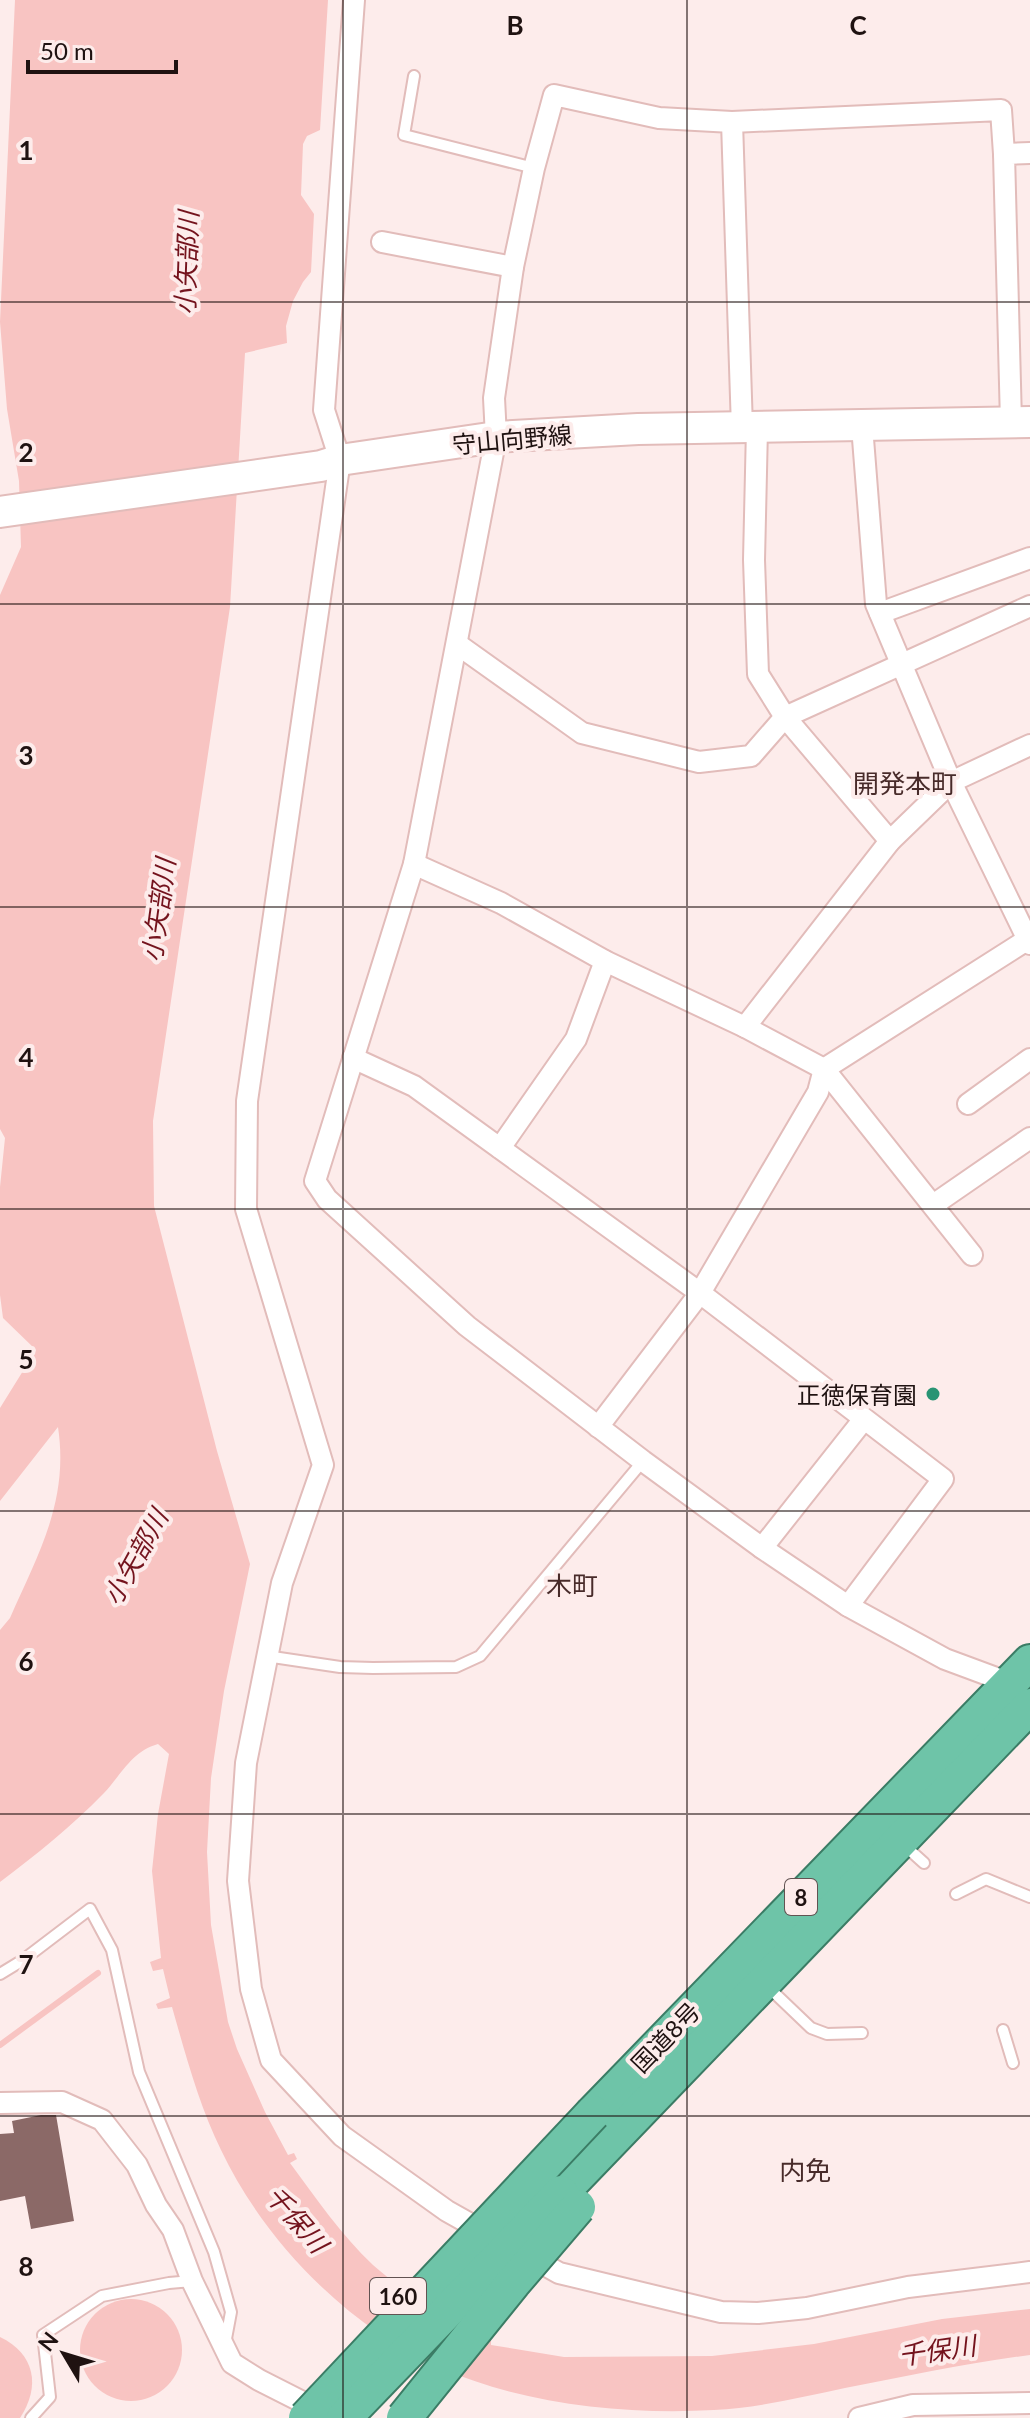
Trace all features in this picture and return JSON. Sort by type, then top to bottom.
[{"type":"highway","name":"国道8号","points":[[569,2200],[672,2077],[763,1982],[912,1852],[1025,1686]]},
{"type":"highway","name":"国道8号","points":[[306,2418],[593,2113],[1025,1686]]},
{"type":"highway","name":"160","points":[[279,2418],[454,2238],[527,2184]]},
{"type":"highway","points":[[344,2418],[569,2200]]},
{"type":"highway","points":[[404,2418],[513,2283],[569,2200]]},
{"type":"main road","name":"守山向野線","points":[[0,512],[496,437],[638,429],[1024,425]]},
{"type":"street","points":[[354,0],[324,410],[330,463],[247,1101],[246,1209],[323,1465],[282,1583],[246,1763],[238,1881],[251,1989],[271,2060],[342,2136],[447,2211],[559,2273],[721,2312],[758,2313],[807,2308],[908,2287],[1030,2272]]},
{"type":"street","points":[[1024,425],[1001,110],[732,122],[659,118],[554,95],[534,168],[513,267],[494,398],[496,437],[414,864],[315,1181],[327,1199],[467,1326],[762,1548],[848,1606],[945,1659],[1025,1686]]},
{"type":"street","points":[[732,122],[749,428],[758,674],[785,717],[890,841]]},
{"type":"street","points":[[1004,154],[1030,153]]},
{"type":"street","points":[[382,242],[513,267]]},
{"type":"street","points":[[598,1427],[700,1293],[818,1092],[824,1069],[1029,941],[951,782],[876,604],[862,426]]},
{"type":"street","points":[[880,613],[1030,558]]},
{"type":"street","points":[[457,644],[582,733],[699,762],[751,756],[785,717],[1030,606]]},
{"type":"street","points":[[745,1027],[890,841],[951,782],[1030,745]]},
{"type":"street","points":[[414,864],[501,903],[605,961],[661,985],[824,1069],[972,1255]]},
{"type":"street","points":[[500,1148],[576,1039],[605,961]]},
{"type":"street","points":[[353,1058],[414,1086],[700,1293],[943,1479],[848,1606]]},
{"type":"street","points":[[968,1104],[1030,1059]]},
{"type":"street","points":[[933,1205],[1030,1138]]},
{"type":"street","points":[[762,1548],[864,1419]]},
{"type":"street","points":[[0,2103],[62,2102],[102,2120],[137,2165],[156,2205],[173,2230],[192,2281],[232,2363],[333,2418]]},
{"type":"street","points":[[859,2418],[913,2405],[1030,2403]]},
{"type":"lane","points":[[414,76],[404,135],[534,168]]},
{"type":"lane","points":[[266,1656],[340,1667],[373,1668],[456,1667],[480,1656],[643,1461]]},
{"type":"lane","points":[[956,1894],[986,1879],[1030,1897]]},
{"type":"lane","points":[[0,1974],[90,1909],[112,1950],[139,2072],[214,2252],[231,2312],[224,2350]]},
{"type":"lane","points":[[763,1982],[811,2028],[827,2034],[862,2033]]},
{"type":"lane","points":[[1003,2030],[1013,2063]]},
{"type":"lane","points":[[31,2418],[50,2397],[43,2335],[102,2296],[192,2281]]},
{"type":"water","points":[[15,0],[328,0],[320,130],[307,136],[303,144],[301,195],[314,214],[311,272],[293,301],[286,326],[287,343],[245,353],[230,607],[153,1121],[154,1206],[217,1451],[250,1564],[224,1691],[211,1778],[207,1852],[211,1925],[228,2022],[237,2049],[288,2155],[294,2153],[297,2159],[290,2163],[350,2241],[386,2276],[491,2337],[491,2345],[564,2357],[712,2356],[814,2344],[942,2319],[1030,2309],[1030,2355],[763,2405],[680,2411],[610,2408],[540,2398],[472,2380],[441,2368],[407,2351],[342,2305],[312,2278],[260,2217],[213,2133],[172,2007],[158,2009],[156,2004],[170,1998],[163,1969],[153,1971],[150,1962],[161,1958],[152,1871],[169,1754],[158,1744],[141,1752],[79,1817],[0,1882],[0,1630],[10,1618],[49,1526],[59,1479],[60,1454],[58,1427],[0,1501],[0,1408],[36,1350],[3,1318],[0,1295],[0,1187],[5,1138],[0,1129],[0,595],[21,547],[19,481],[7,409],[0,322]]},
{"type":"water","points":[[131,2299],[150,2303],[167,2314],[178,2331],[182,2350],[178,2369],[167,2386],[150,2397],[131,2401],[112,2397],[95,2386],[84,2369],[80,2350],[84,2331],[95,2314],[112,2303]]},
{"type":"water","points":[[0,2337],[21,2352],[31,2372],[31,2394],[20,2418],[0,2418]]},
{"type":"building","points":[[56,2115],[74,2221],[31,2229],[25,2196],[0,2201],[0,2134],[14,2133],[12,2121]]},
{"type":"waterway","points":[[0,2045],[98,1973]]},
{"type":"place","name":"正徳保育園","points":[[933,1394]]},
{"type":"district","name":"開発本町","points":[[905,783]]},
{"type":"district","name":"木町","points":[[572,1585]]},
{"type":"district","name":"内免","points":[[805,2170]]},
{"type":"water label","name":"小矢部川","points":[[186,263]]},
{"type":"water label","name":"小矢部川","points":[[158,910]]},
{"type":"water label","name":"小矢部川","points":[[135,1557]]},
{"type":"water label","name":"千保川","points":[[297,2219]]},
{"type":"water label","name":"千保川","points":[[937,2350]]}]
